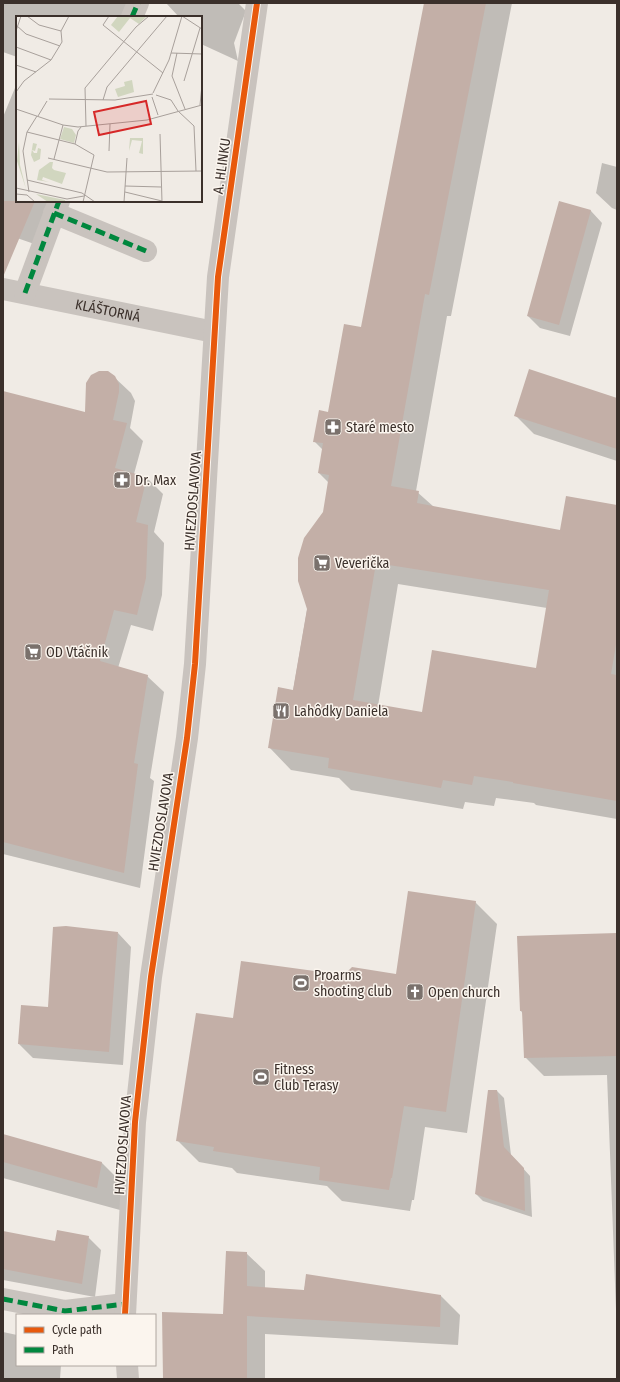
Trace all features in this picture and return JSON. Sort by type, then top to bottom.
[{"type":"street","points":[[132,16],[138,3]]},
{"type":"street","name":"A. HLINKU","points":[[214,332],[218,277],[257,3]]},
{"type":"street","points":[[25,293],[57,207],[146,251]]},
{"type":"street","name":"KLÁŠTORNÁ","points":[[3,288],[214,332]]},
{"type":"street","name":"HVIEZDOSLAVOVA","points":[[125,1310],[135,1122],[151,977],[186,738],[194,664],[214,332]]},
{"type":"street","points":[[3,1299],[65,1311],[125,1310]]},
{"type":"street","points":[[127,1366],[128,1379]]},
{"type":"building","points":[[424,3],[486,3],[429,295],[425,294],[391,486],[419,491],[417,503],[560,530],[566,496],[617,505],[617,639],[611,674],[617,675],[617,801],[474,776],[472,785],[443,780],[441,788],[328,768],[329,758],[268,748],[278,687],[293,690],[307,609],[298,581],[298,558],[304,538],[323,512],[329,475],[318,473],[323,443],[313,442],[319,410],[328,412],[344,324],[361,327]],"holes":[[[376,563],[549,590],[536,668],[432,650],[422,712],[353,700]]]},
{"type":"building","points":[[3,201],[35,202],[3,277]]},
{"type":"building","points":[[559,201],[591,210],[559,325],[527,316]]},
{"type":"building","points":[[529,369],[617,398],[617,449],[514,416]]},
{"type":"building","points":[[99,371],[108,371],[115,376],[119,384],[119,392],[113,420],[127,423],[115,468],[147,477],[136,522],[148,525],[146,578],[137,615],[114,610],[100,661],[148,675],[134,763],[138,764],[124,873],[3,842],[3,391],[85,412],[86,383],[91,375]]},
{"type":"building","points":[[408,891],[476,901],[446,1112],[404,1106],[389,1190],[319,1180],[320,1167],[213,1151],[214,1147],[176,1141],[196,1013],[233,1018],[241,961],[344,975],[352,967],[396,974]]},
{"type":"building","points":[[66,926],[118,932],[109,1052],[18,1044],[21,1005],[48,1007],[53,927]]},
{"type":"building","points":[[617,933],[617,1056],[524,1058],[522,1011],[520,1011],[517,936]]},
{"type":"building","points":[[488,1090],[497,1090],[504,1147],[524,1168],[525,1211],[475,1194]]},
{"type":"building","points":[[3,1134],[102,1162],[97,1188],[3,1162]]},
{"type":"building","points":[[57,1230],[89,1236],[82,1284],[3,1269],[3,1231],[55,1241]]},
{"type":"building","points":[[226,1251],[247,1252],[247,1286],[304,1290],[306,1274],[441,1295],[440,1327],[247,1316],[247,1379],[163,1379],[162,1312],[223,1314]]},
{"type":"marked path","points":[[132,16],[138,3]]},
{"type":"marked path","points":[[25,293],[59,202]]},
{"type":"marked path","points":[[54,213],[146,251]]},
{"type":"marked path","points":[[3,1299],[65,1311],[125,1304]]},
{"type":"cycle path","points":[[125,1314],[135,1122],[151,977],[187,738],[195,664],[218,277],[257,3]]},
{"type":"place","name":"Staré mesto","points":[[333,427]]},
{"type":"place","name":"Dr. Max","points":[[122,480]]},
{"type":"place","name":"Veverička","points":[[322,563]]},
{"type":"place","name":"OD Vtáčnik","points":[[33,652]]},
{"type":"place","name":"Lahôdky Daniela","points":[[281,711]]},
{"type":"place","name":"Proarms shooting club","points":[[301,983]]},
{"type":"place","name":"Open church","points":[[415,992]]},
{"type":"place","name":"Fitness Club Terasy","points":[[261,1077]]}]
